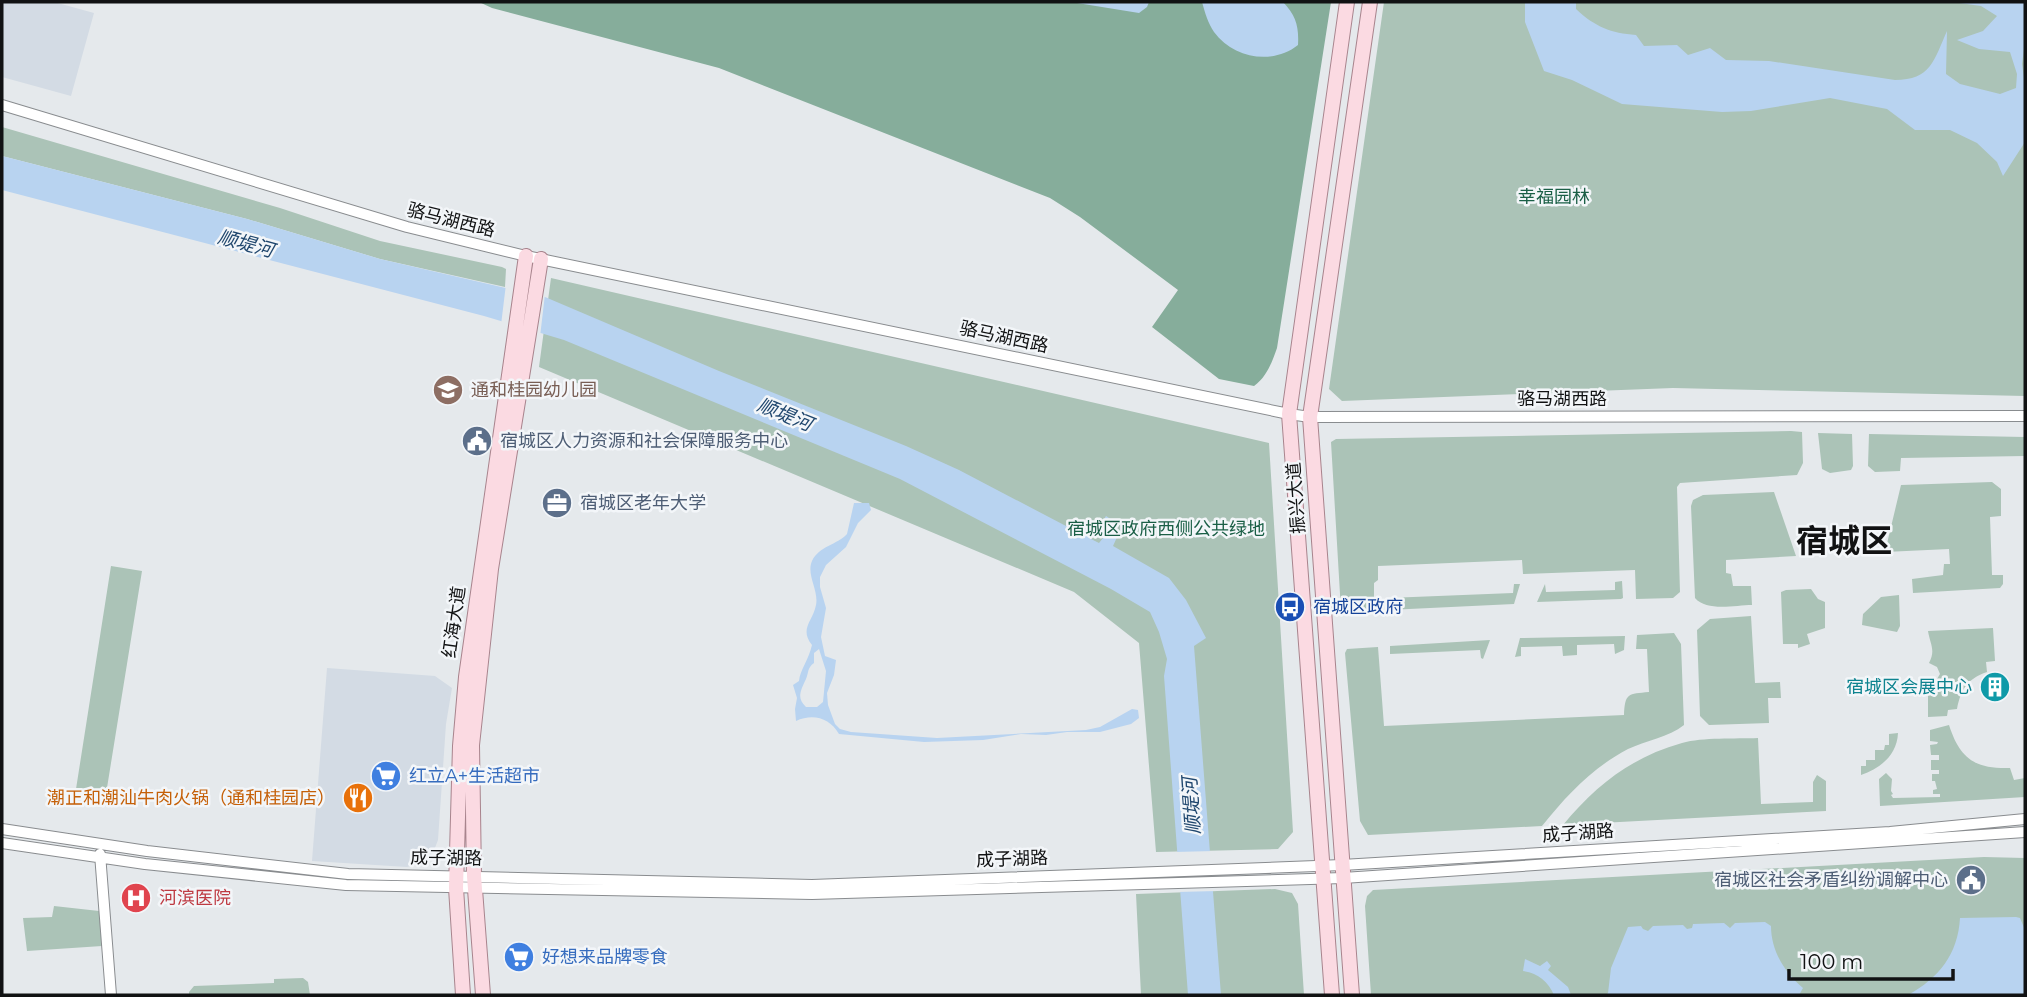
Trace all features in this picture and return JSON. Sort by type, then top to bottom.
[{"type":"main road","name":"振兴大道","points":[[1332,995],[1289,414],[1347,2]]},
{"type":"main road","name":"振兴大道","points":[[1352,995],[1310,417],[1370,2]]},
{"type":"main road","name":"红海大道","points":[[463,995],[456,882],[460,746],[466,677],[526,256]]},
{"type":"main road","name":"红海大道","points":[[483,995],[475,882],[472,745],[491,569],[541,259]]},
{"type":"street","name":"骆马湖西路","points":[[2,105],[407,227],[526,256],[1289,414],[1310,417],[2025,416]]},
{"type":"street","name":"成子湖路","points":[[1343,872],[2025,820]]},
{"type":"street","name":"成子湖路","points":[[2,829],[100,844],[348,874],[456,882]]},
{"type":"street","name":"成子湖路","points":[[2,843],[100,858],[346,885],[625,882],[812,885],[1245,868],[1343,872],[2025,832]]},
{"type":"street","points":[[100,844],[111,995]]},
{"type":"street","name":"成子湖路","points":[[475,882],[812,894],[1247,881],[1323,872]]},
{"type":"shaded area","points":[[2,2],[54,2],[94,13],[71,96],[2,77]]},
{"type":"shaded area","points":[[327,668],[435,676],[452,688],[446,724],[438,840],[433,853],[421,863],[407,867],[312,861]]},
{"type":"green space","points":[[479,2],[1331,2],[1277,348],[1271,364],[1254,386],[1219,379],[1152,327],[1178,290],[1050,198],[719,68],[492,8]]},
{"type":"green space","name":"幸福园林","points":[[1384,2],[2025,2],[2025,396],[1673,388],[1342,401],[1329,389]]},
{"type":"green space","points":[[2,127],[280,208],[380,241],[502,267],[506,269],[505,287],[380,259],[247,219],[2,156]]},
{"type":"green space","name":"宿城区政府西侧公共绿地","points":[[551,278],[1269,443],[1293,832],[1278,849],[1156,852],[1139,643],[1074,592],[539,367]]},
{"type":"green space","points":[[1802,432],[1803,463],[1797,475],[1680,483],[1677,487],[1680,592],[1673,598],[1636,599],[1635,570],[1523,574],[1522,560],[1378,566],[1378,580],[1374,583],[1374,609],[1341,611],[1331,442],[1336,439]]},
{"type":"green space","points":[[1818,433],[1852,434],[1851,470],[1830,473],[1822,469]]},
{"type":"green space","points":[[1869,434],[2025,437],[2025,456],[1901,458],[1900,471],[1875,472],[1868,466]]},
{"type":"green space","points":[[1992,482],[2001,489],[2001,516],[1990,517],[1992,575],[2003,575],[2003,584],[2000,588],[1913,593],[1912,579],[1943,575],[1944,564],[1950,564],[1949,549],[1885,552],[1901,485]]},
{"type":"green space","points":[[1774,492],[1796,556],[1726,560],[1726,573],[1731,574],[1733,586],[1751,586],[1752,605],[1714,606],[1700,602],[1695,598],[1691,506],[1693,500],[1703,495]]},
{"type":"green space","points":[[111,566],[142,571],[106,794],[76,789]]},
{"type":"green space","points":[[1622,581],[1621,599],[1537,602],[1545,584],[1546,592],[1615,590],[1615,582]]},
{"type":"green space","points":[[1514,584],[1520,584],[1514,604],[1388,610],[1388,598],[1513,593]]},
{"type":"green space","points":[[1811,589],[1818,599],[1825,602],[1825,628],[1807,634],[1810,644],[1798,648],[1798,644],[1783,644],[1781,592]]},
{"type":"green space","points":[[1899,595],[1900,626],[1897,632],[1862,625],[1863,614],[1881,597]]},
{"type":"green space","points":[[1751,616],[1755,683],[1780,682],[1781,698],[1768,698],[1769,723],[1709,725],[1700,716],[1697,630],[1710,619]]},
{"type":"green space","points":[[1993,628],[1995,661],[1986,662],[1987,672],[1974,678],[1966,686],[1957,709],[1948,710],[1947,716],[1928,717],[1928,694],[1940,674],[1937,667],[1929,663],[1932,651],[1928,631]]},
{"type":"green space","points":[[1674,633],[1681,644],[1684,725],[1615,756],[1571,793],[1542,826],[1368,835],[1360,821],[1345,653],[1347,649],[1378,647],[1384,726],[1624,715],[1625,702],[1629,696],[1649,692],[1647,649],[1636,649],[1637,635]]},
{"type":"green space","points":[[1625,636],[1624,650],[1615,654],[1614,644],[1577,645],[1577,655],[1563,656],[1562,646],[1521,647],[1521,656],[1515,657],[1520,638]]},
{"type":"green space","points":[[1490,640],[1483,659],[1480,650],[1390,654],[1390,646]]},
{"type":"green space","points":[[1949,725],[1958,746],[1971,760],[1987,766],[2010,768],[2014,780],[2025,778],[2025,797],[1880,806],[1879,779],[1886,773],[1892,779],[1893,798],[1940,797],[1940,794],[1933,794],[1933,790],[1937,789],[1935,781],[1932,781],[1932,774],[1939,774],[1939,770],[1931,770],[1931,760],[1939,760],[1939,755],[1931,755],[1930,745],[1938,742],[1930,741],[1930,730]]},
{"type":"green space","points":[[1898,733],[1895,748],[1887,760],[1861,775],[1861,766],[1866,766],[1866,760],[1875,760],[1875,750],[1884,750],[1885,745],[1889,745],[1889,734]]},
{"type":"green space","points":[[1758,738],[1761,804],[1813,802],[1813,782],[1817,775],[1826,781],[1826,811],[1563,825],[1602,785],[1647,756],[1690,741]]},
{"type":"green space","points":[[1984,857],[2025,858],[2025,995],[1371,995],[1365,906],[1367,896],[1373,890]]},
{"type":"green space","points":[[1275,889],[1292,893],[1298,904],[1304,995],[1141,995],[1136,894]]},
{"type":"green space","points":[[54,906],[99,911],[102,946],[27,951],[23,918],[52,917]]},
{"type":"green space","points":[[303,978],[308,982],[310,995],[189,995],[194,986],[274,983],[274,979]]},
{"type":"water","points":[[1071,2],[1149,2],[1139,13]]},
{"type":"water","points":[[1202,2],[1283,2],[1296,22],[1298,45],[1288,51],[1266,57],[1243,53],[1222,41],[1214,32]]},
{"type":"water","points":[[1525,2],[1576,2],[1576,9],[1597,25],[1611,31],[1636,35],[1644,46],[1677,45],[1688,55],[1710,48],[1726,60],[1769,61],[1895,80],[1907,79],[1924,72],[1934,59],[1947,31],[1946,74],[1960,84],[2000,94],[2016,88],[2017,74],[2010,52],[1979,49],[1957,40],[1983,31],[1997,16],[1981,6],[1952,2],[2025,2],[2022,64],[2025,85],[2025,142],[2003,176],[1997,162],[1977,143],[1950,130],[1915,130],[1887,109],[1830,98],[1751,111],[1722,112],[1622,104],[1572,80],[1544,71],[1525,22]]},
{"type":"water","name":"顺堤河","points":[[2,156],[247,219],[380,259],[545,297],[906,446],[959,470],[1066,526],[1068,524],[1073,527],[1075,523],[1089,531],[1089,538],[1099,543],[1107,533],[1099,528],[1106,516],[1112,520],[1118,535],[1113,546],[1169,578],[1186,600],[1206,638],[1194,646],[1221,995],[1188,995],[1164,676],[1167,659],[1150,612],[900,479],[564,340],[484,316],[2,190]]},
{"type":"water","points":[[854,503],[869,503],[871,510],[858,523],[846,547],[826,565],[820,577],[826,608],[821,637],[825,656],[836,660],[827,693],[828,705],[835,724],[840,729],[937,738],[1086,730],[1100,727],[1132,709],[1138,710],[1139,718],[1131,724],[1100,732],[1021,734],[983,740],[924,742],[839,734],[831,724],[815,717],[796,721],[797,698],[793,685],[799,681],[812,645],[807,630],[816,605],[812,561],[819,552],[847,534]],"holes":[[[819,649],[826,671],[823,702],[817,707],[806,707],[800,694],[809,668],[814,663],[814,653]]]},
{"type":"water","points":[[1960,918],[2020,918],[2025,930],[2025,995],[1908,995],[1929,981],[1945,964],[1955,943]]},
{"type":"water","points":[[1765,922],[1771,926],[1773,944],[1780,960],[1803,988],[1799,995],[1606,995],[1611,968],[1628,927],[1641,926],[1648,931],[1653,926],[1683,925],[1687,929],[1692,928],[1693,924],[1724,923],[1730,928],[1735,923]]},
{"type":"water","points":[[1525,959],[1540,966],[1547,961],[1551,966],[1548,970],[1568,987],[1571,995],[1554,995],[1542,978],[1523,971]]},
{"type":"pier","points":[[506,284],[545,294],[540,337],[501,325]]},
{"type":"pier","points":[[1214,851],[1217,891],[1177,892],[1174,852]]},
{"type":"place","name":"通和桂园幼儿园","points":[[448,390]]},
{"type":"place","name":"宿城区人力资源和社会保障服务中心","points":[[477,441]]},
{"type":"place","name":"宿城区老年大学","points":[[557,503]]},
{"type":"place","name":"宿城区政府","points":[[1290,607]]},
{"type":"place","name":"宿城区会展中心","points":[[1995,687]]},
{"type":"place","name":"红立A+生活超市","points":[[386,776]]},
{"type":"place","name":"潮正和潮汕牛肉火锅（通和桂园店）","points":[[358,798]]},
{"type":"place","name":"宿城区社会矛盾纠纷调解中心","points":[[1971,880]]},
{"type":"place","name":"河滨医院","points":[[136,898]]},
{"type":"place","name":"好想来品牌零食","points":[[519,957]]},
{"type":"district","name":"宿城区","points":[[1844,541]]}]
